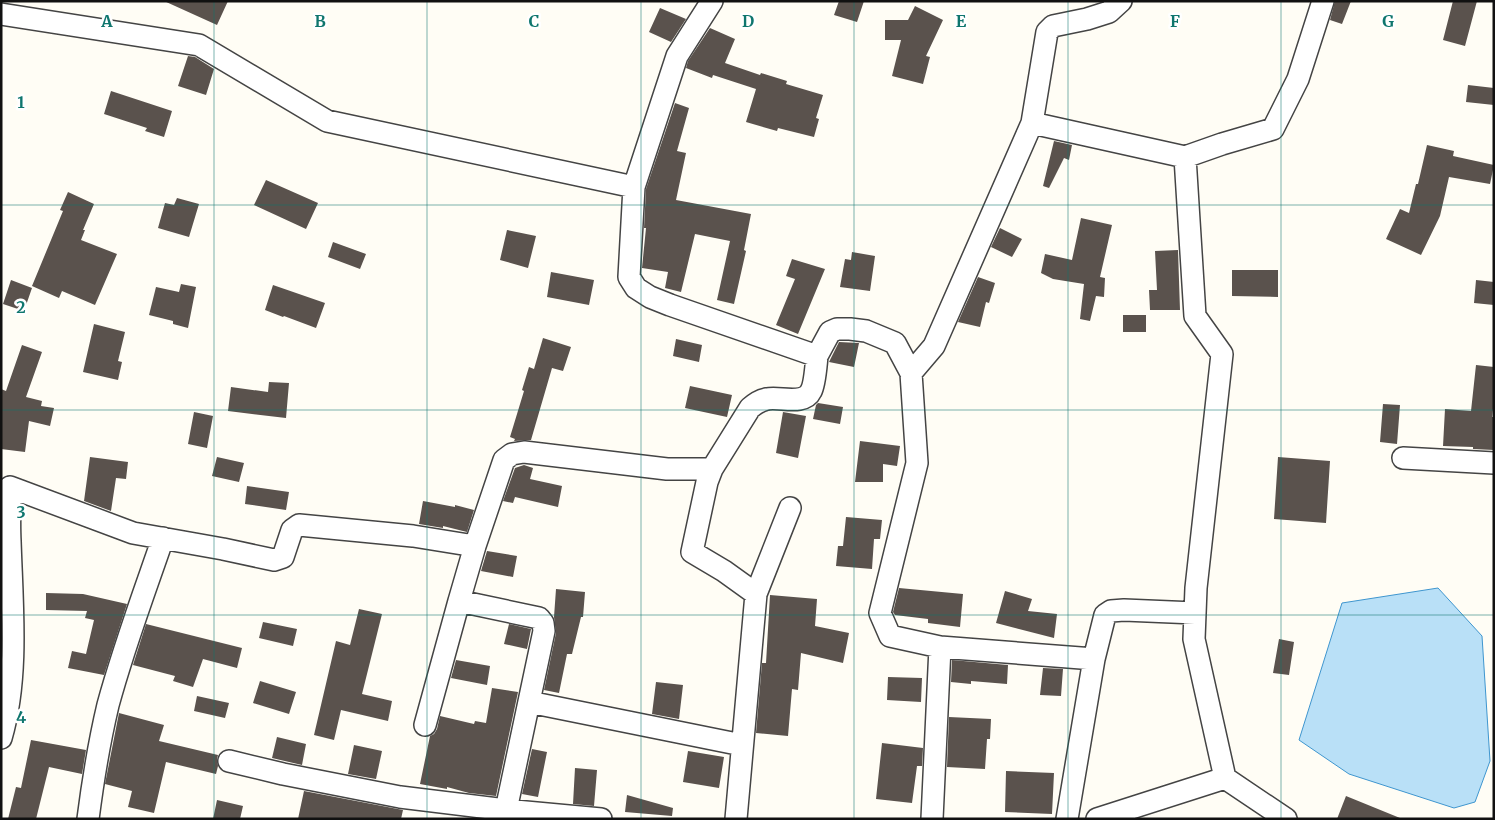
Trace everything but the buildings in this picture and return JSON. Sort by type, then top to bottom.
[{"type":"street","points":[[712,1],[677,56],[634,187],[629,277],[636,288],[650,297],[818,356]]},
{"type":"street","points":[[911,373],[934,346],[1032,123],[1047,32],[1053,26],[1108,12],[1121,1]]},
{"type":"street","points":[[1032,123],[1185,157],[1222,144],[1273,130],[1298,79],[1323,1]]},
{"type":"street","points":[[1,14],[199,45],[327,121],[634,187]]},
{"type":"street","points":[[1185,157],[1195,316],[1222,354],[1196,588],[1194,638],[1225,778],[1286,819]]},
{"type":"street","points":[[756,594],[724,571],[692,552],[707,482],[712,469],[750,408],[757,402],[768,398],[801,399],[811,392],[818,356],[830,332],[837,329],[850,328],[866,330],[895,343],[911,373],[917,463],[880,614],[890,636],[940,647],[1094,659]]},
{"type":"street","points":[[424,725],[475,546],[504,460],[512,454],[524,452],[667,469],[712,469]]},
{"type":"street","points":[[1403,458],[1494,463]]},
{"type":"street","points":[[1,738],[6,723],[12,670],[13,614],[6,486],[132,532],[274,560],[283,557],[292,530],[299,525],[413,536],[475,546]]},
{"type":"street","points":[[736,819],[756,594],[790,508]]},
{"type":"street","points":[[88,819],[94,772],[108,705],[134,621],[163,538]]},
{"type":"street","points":[[459,601],[539,618],[544,623],[544,631],[505,814]]},
{"type":"street","points":[[1067,819],[1094,659],[1105,616],[1111,611],[1124,610],[1195,614]]},
{"type":"street","points":[[932,819],[940,647]]},
{"type":"street","points":[[528,702],[742,746]]},
{"type":"street","points":[[228,761],[400,797],[505,814],[601,819]]},
{"type":"street","points":[[1097,819],[1225,778]]},
{"type":"water","points":[[1438,588],[1482,636],[1490,761],[1475,802],[1454,808],[1349,774],[1299,740],[1342,603]]}]
